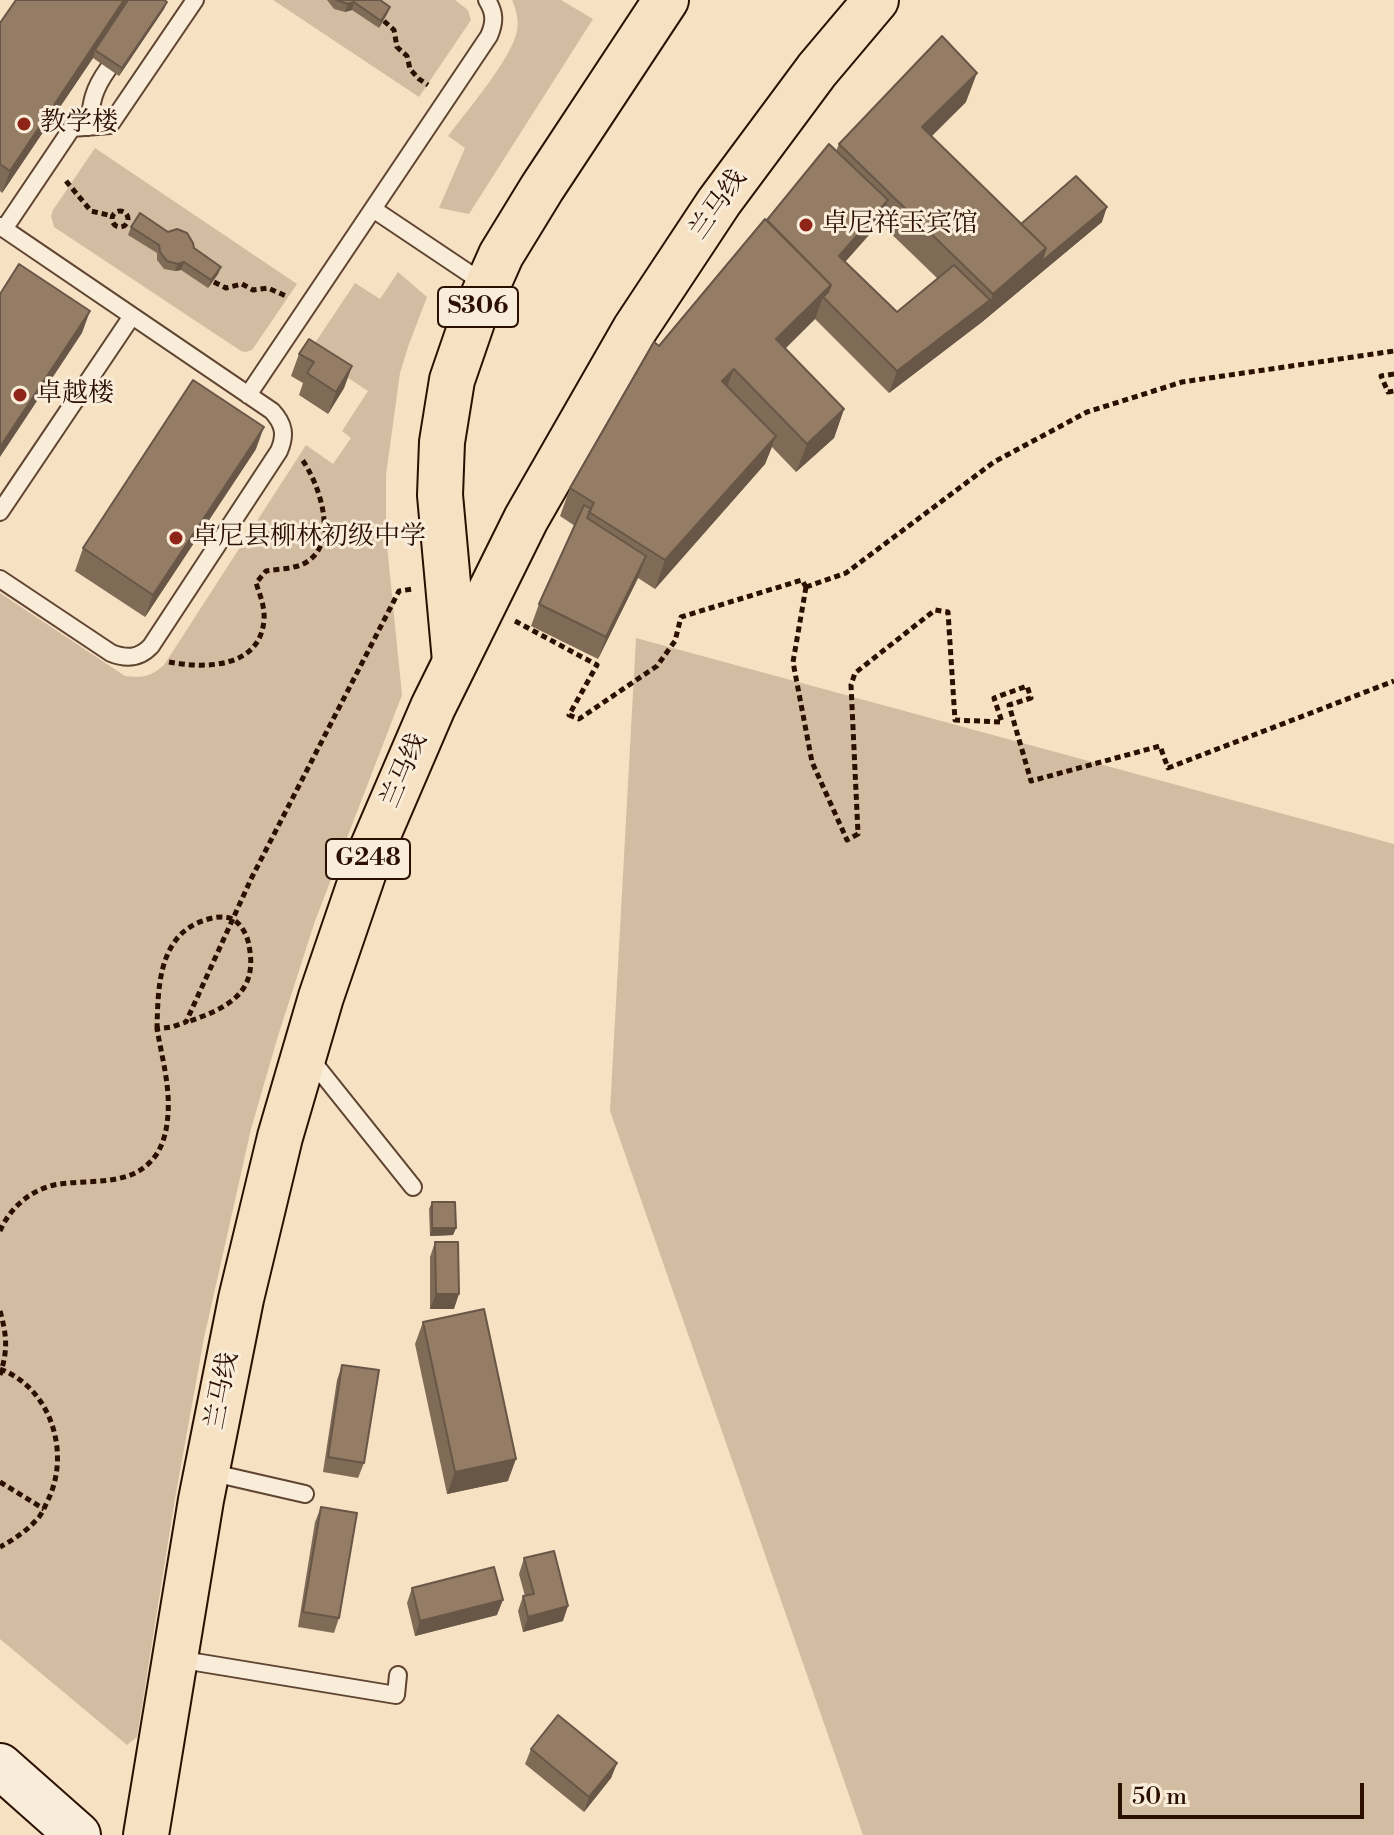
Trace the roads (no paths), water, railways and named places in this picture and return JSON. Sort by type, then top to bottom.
[{"type":"main road","name":"S306","points":[[455,661],[440,495],[442,442],[452,380],[474,316],[501,255],[666,0]]},
{"type":"main road","name":"兰马线","points":[[146,1835],[207,1472],[241,1299],[280,1137],[321,997],[371,851],[433,707],[526,519],[635,329],[719,202],[817,70],[876,0]]},
{"type":"main road","points":[[0,1766],[78,1835]]},
{"type":"lane","points":[[0,579],[111,653],[131,658],[147,650],[283,441],[283,429],[272,411],[2,227],[72,128],[110,125],[195,0]]},
{"type":"lane","points":[[248,395],[489,36],[493,11],[487,0]]},
{"type":"lane","points":[[89,127],[94,90],[108,69]]},
{"type":"lane","points":[[373,209],[487,285]]},
{"type":"lane","points":[[0,512],[132,316]]},
{"type":"lane","points":[[305,1052],[413,1187]]},
{"type":"lane","points":[[207,1472],[305,1494]]},
{"type":"lane","points":[[175,1658],[396,1695],[398,1675]]},
{"type":"place","name":"教学楼","points":[[24,124]]},
{"type":"place","name":"卓尼祥玉宾馆","points":[[806,225]]},
{"type":"place","name":"卓越楼","points":[[20,395]]},
{"type":"place","name":"卓尼县柳林初级中学","points":[[176,538]]}]
